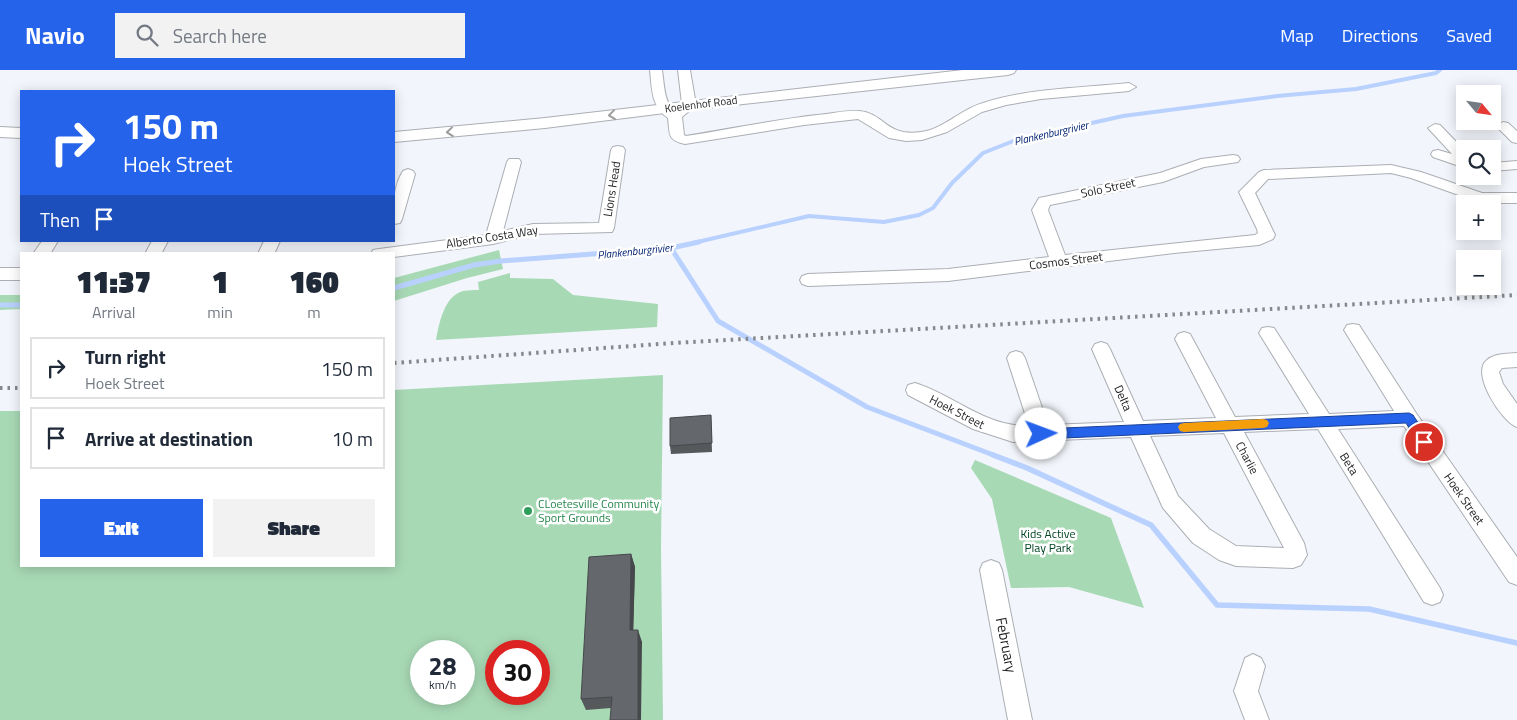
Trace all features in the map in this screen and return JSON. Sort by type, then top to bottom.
[{"type":"main road","name":"Koelenhof Road","points":[[395,137],[666,107],[688,99],[907,70]]},
{"type":"main road","name":"Koelenhof Road","points":[[688,99],[1008,70]]},
{"type":"main road","name":"Koelenhof Road","points":[[395,123],[666,107]]},
{"type":"main road","points":[[0,132],[20,133]]},
{"type":"street","points":[[656,70],[666,107],[677,137],[685,140],[804,121],[858,115],[864,116],[881,129],[895,134],[908,137],[928,136],[942,131],[963,116],[980,108],[1003,101],[1129,87]]},
{"type":"street","points":[[684,70],[688,99]]},
{"type":"street","points":[[1503,126],[1517,139]]},
{"type":"street","points":[[1435,128],[1456,150]]},
{"type":"street","name":"Lions Head","points":[[606,228],[618,150]]},
{"type":"street","points":[[1438,154],[1456,161]]},
{"type":"street","name":"Solo Street","points":[[1059,261],[1040,210],[1044,201],[1163,178],[1201,163],[1233,158]]},
{"type":"street","points":[[493,239],[514,162]]},
{"type":"street","points":[[1501,166],[1517,165]]},
{"type":"street","name":"Cosmos Street","points":[[808,280],[948,275],[1263,239],[1267,235],[1265,229],[1247,192],[1264,175],[1391,169],[1416,175],[1482,198],[1517,198]]},
{"type":"street","points":[[395,216],[408,174]]},
{"type":"street","name":"Alberto Costa Way","points":[[383,249],[493,239],[547,228],[606,228]]},
{"type":"street","points":[[0,274],[20,274]]},
{"type":"street","points":[[1352,330],[1409,418]]},
{"type":"street","name":"Beta","points":[[1268,333],[1432,595]]},
{"type":"street","name":"Charlie","points":[[1184,339],[1296,550]]},
{"type":"street","name":"Delta","points":[[1101,349],[1170,502],[1201,536],[1227,553],[1236,556],[1288,558],[1296,555],[1296,550]]},
{"type":"street","points":[[1016,358],[1041,434]]},
{"type":"street","points":[[1517,360],[1499,362],[1491,366],[1490,370],[1492,380],[1500,395],[1517,419]]},
{"type":"street","name":"Hoek Street","points":[[915,390],[993,430],[1013,434],[1409,418],[1517,575]]},
{"type":"street","name":"February","points":[[991,570],[1020,720]]},
{"type":"street","points":[[1253,666],[1246,691],[1257,720]]},
{"type":"green space","points":[[499,250],[503,269],[395,301],[395,278]]},
{"type":"green space","points":[[510,273],[510,278],[553,279],[573,295],[658,304],[657,327],[436,340],[444,311],[451,299],[463,291],[479,290],[478,282]]},
{"type":"green space","points":[[0,295],[20,295],[20,309],[0,310]]},
{"type":"green space","name":"CLoetesville Community Sport Grounds","points":[[663,375],[661,548],[663,720],[0,720],[0,411],[20,411],[20,567],[395,567],[395,390]]},
{"type":"green space","name":"Kids Active Play Park","points":[[975,460],[1111,518],[1144,608],[1069,587],[1011,588],[992,499],[971,468]]},
{"type":"building","points":[[711,415],[712,443],[670,446],[670,418]]},
{"type":"building","points":[[631,554],[630,630],[638,630],[638,720],[610,720],[612,697],[581,699],[589,557]]},
{"type":"waterway","name":"Plankenburgrivier","points":[[693,243],[809,216],[884,222],[919,215],[933,208],[952,183],[983,153],[1016,140],[1123,116],[1277,96],[1356,89],[1436,73],[1440,70]]},
{"type":"waterway","name":"Plankenburgrivier","points":[[671,248],[699,242]]},
{"type":"waterway","name":"Plankenburgrivier","points":[[395,288],[474,265],[501,261],[671,248]]},
{"type":"waterway","points":[[671,248],[718,321],[867,407],[996,456]]},
{"type":"waterway","name":"Plankenburgrivier","points":[[0,305],[20,305]]},
{"type":"waterway","points":[[993,455],[1027,468],[1151,525],[1217,605],[1369,609],[1517,643]]},
{"type":"railway","points":[[395,363],[674,343],[1517,295]]},
{"type":"railway","points":[[0,388],[20,388]]},
{"type":"slow traffic","points":[[1184,427],[1263,423]]},
{"type":"place","name":"CLoetesville Community Sport Grounds","points":[[528,511]]},
{"type":"route","points":[[1041,434],[1229,424],[1409,418],[1424,442]]}]
